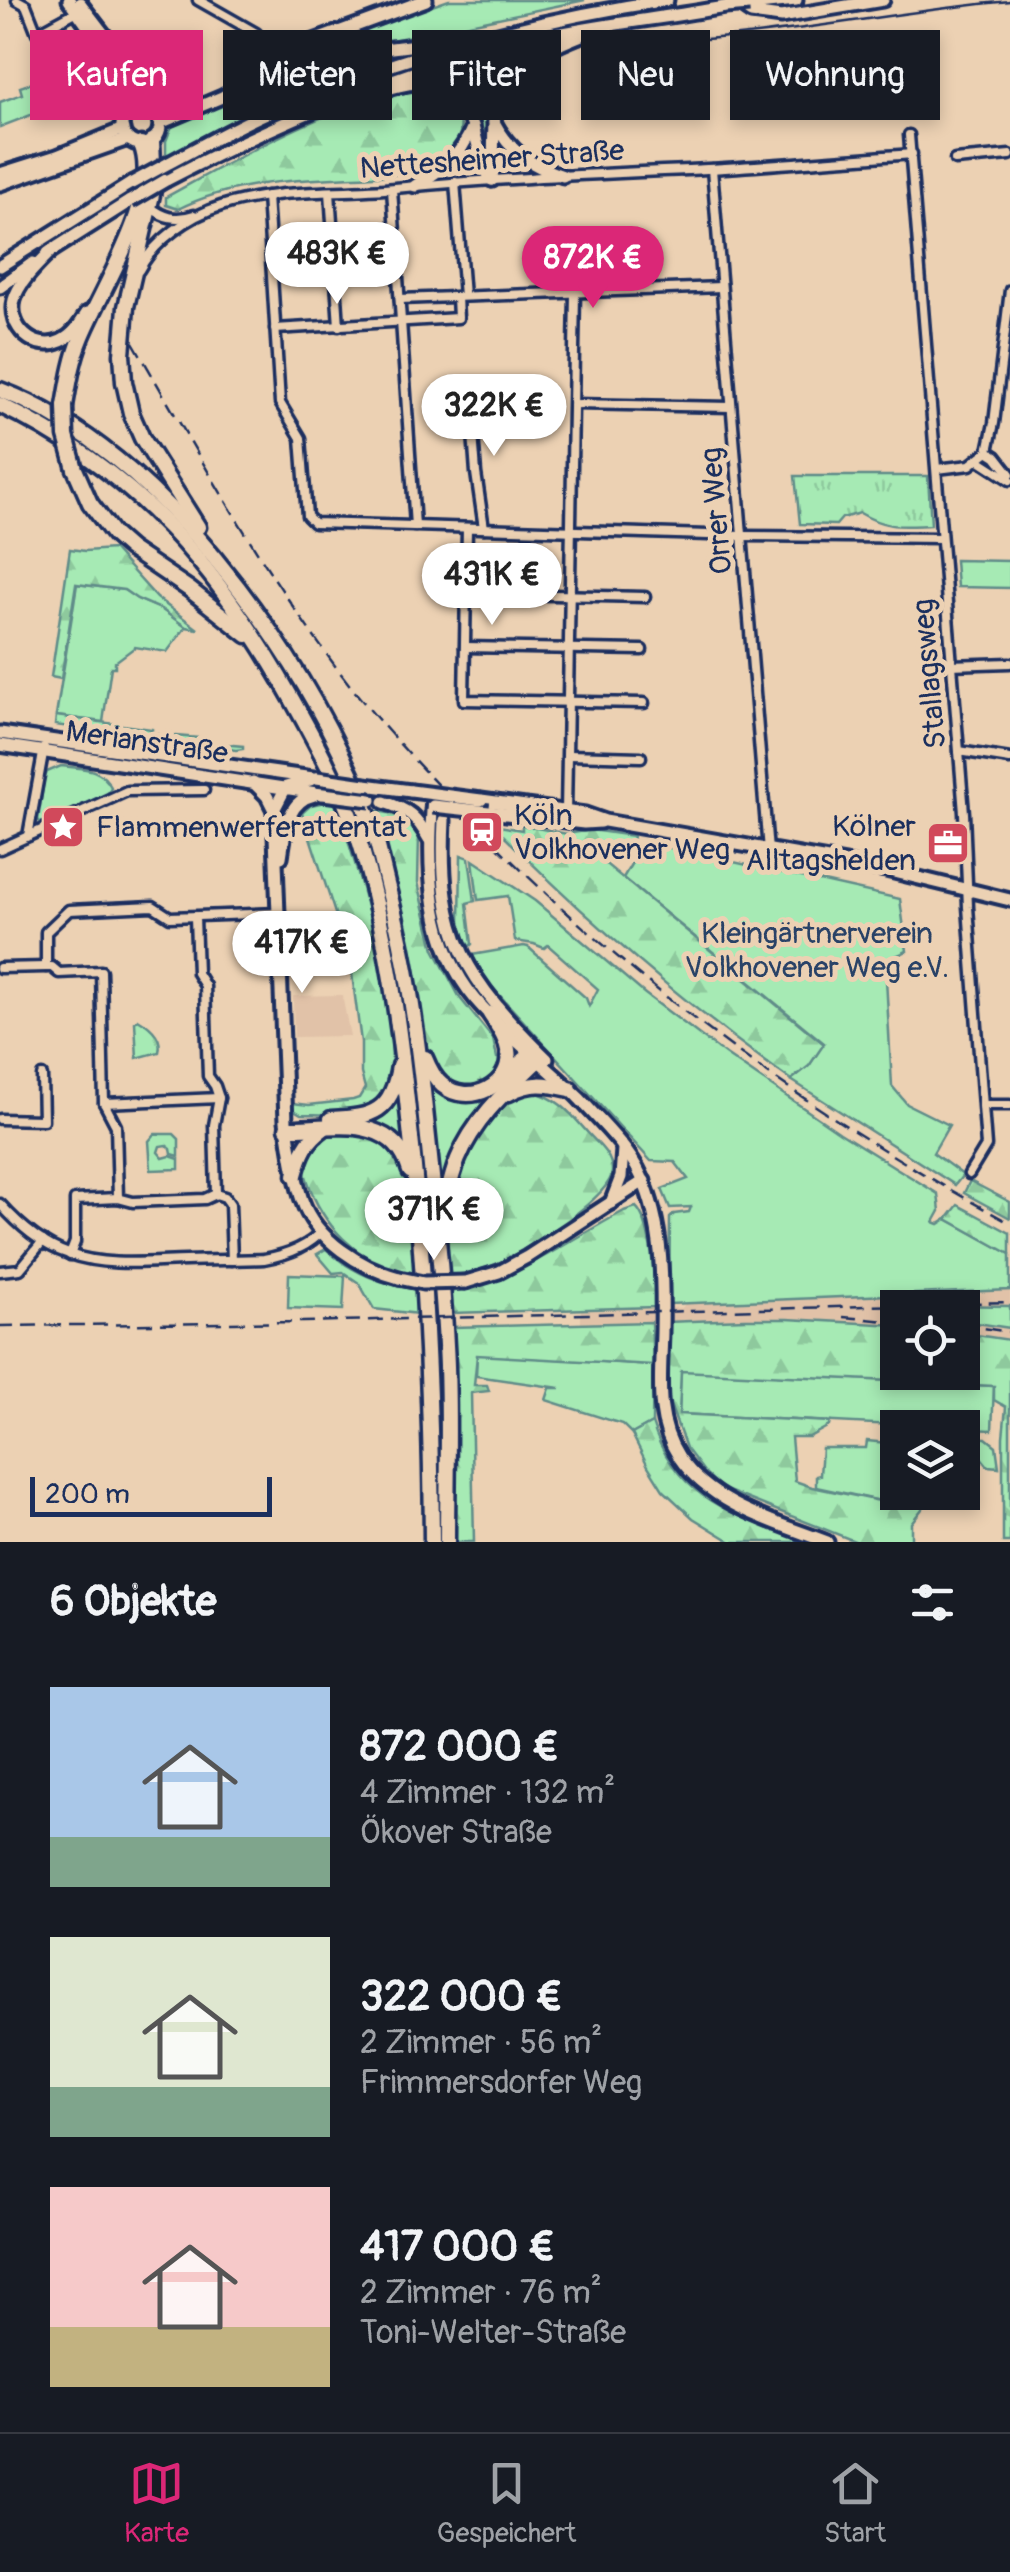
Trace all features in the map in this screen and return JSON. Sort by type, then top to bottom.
[{"type":"highway","points":[[136,138],[154,186],[126,307],[122,354],[131,413],[156,463],[302,683],[356,784],[374,834],[410,980],[446,1346],[447,1542]]},
{"type":"highway","points":[[136,138],[145,164],[142,198],[70,372],[66,436],[90,503],[114,535],[227,617],[274,665]]},
{"type":"highway","points":[[0,390],[48,413],[121,462],[162,500],[228,574]]},
{"type":"highway","points":[[0,406],[76,446],[125,484],[210,574],[274,665],[313,736],[356,832],[385,942],[400,1035],[420,1214],[428,1346],[432,1542]]},
{"type":"highway","points":[[490,1014],[508,1044],[509,1057],[500,1081]]},
{"type":"highway","points":[[287,1125],[372,1114],[394,1088],[400,1035]]},
{"type":"highway","points":[[419,1042],[435,1078],[461,1094],[478,1094],[536,1054]]},
{"type":"highway","points":[[437,1236],[458,1159],[472,1130],[536,1054]]},
{"type":"highway","points":[[500,1098],[530,1084],[570,1089]]},
{"type":"highway","points":[[287,1125],[360,1127],[375,1130],[395,1143],[407,1162],[420,1214]]},
{"type":"highway","points":[[296,1175],[308,1140],[324,1128]]},
{"type":"street","points":[[17,0],[26,5],[37,33],[79,7]]},
{"type":"street","points":[[69,0],[99,30]]},
{"type":"street","points":[[198,0],[250,30]]},
{"type":"street","points":[[212,10],[220,0]]},
{"type":"street","points":[[338,30],[387,9],[426,0]]},
{"type":"street","points":[[513,30],[604,9],[667,0]]},
{"type":"street","points":[[392,81],[528,40],[613,23],[729,4],[796,0]]},
{"type":"street","points":[[729,4],[781,17],[883,0]]},
{"type":"street","points":[[492,180],[494,121],[504,84],[528,60],[613,23]]},
{"type":"street","points":[[0,287],[48,244],[132,183],[168,163],[276,109],[412,59]]},
{"type":"street","points":[[392,87],[440,84],[455,90],[463,101],[483,166],[492,180]]},
{"type":"street","points":[[124,120],[136,138]]},
{"type":"street","points":[[0,174],[57,156],[158,135],[158,120]]},
{"type":"street","points":[[0,266],[290,120]]},
{"type":"street","points":[[494,121],[503,139],[519,156],[563,176]]},
{"type":"street","points":[[416,186],[456,156],[472,126]]},
{"type":"street","name":"Stallagsweg","points":[[910,135],[984,1105],[986,1146],[969,1174]]},
{"type":"street","points":[[0,184],[136,138]]},
{"type":"street","name":"Nettesheimer Straße","points":[[126,307],[135,279],[155,248],[202,212],[242,200],[455,182],[912,154]]},
{"type":"street","points":[[955,160],[1010,155]]},
{"type":"street","name":"Orrer Weg","points":[[712,169],[768,850]]},
{"type":"street","points":[[275,330],[458,318],[461,297],[455,182]]},
{"type":"street","points":[[392,189],[415,526]]},
{"type":"street","points":[[330,192],[338,326]]},
{"type":"street","points":[[267,196],[280,403],[301,438],[308,516],[314,523],[941,538]]},
{"type":"street","points":[[150,207],[168,218],[182,219],[202,212]]},
{"type":"street","points":[[48,244],[19,288],[12,315],[19,330],[42,344],[58,343],[74,332],[113,271]]},
{"type":"street","points":[[400,299],[721,287]]},
{"type":"street","points":[[937,469],[970,465],[988,451],[1006,353],[1010,290]]},
{"type":"street","points":[[568,817],[575,293]]},
{"type":"street","points":[[470,393],[484,528]]},
{"type":"street","points":[[574,404],[731,407]]},
{"type":"street","points":[[988,451],[1010,477]]},
{"type":"street","points":[[979,460],[1010,477]]},
{"type":"street","points":[[468,528],[464,700],[644,703]]},
{"type":"street","points":[[466,594],[645,597]]},
{"type":"street","points":[[466,647],[642,650]]},
{"type":"street","points":[[950,666],[1010,663]]},
{"type":"street","name":"Merianstraße","points":[[0,732],[411,791],[435,804]]},
{"type":"street","points":[[28,836],[46,738]]},
{"type":"street","name":"Merianstraße","points":[[0,745],[323,794],[435,804]]},
{"type":"street","points":[[958,750],[1010,760]]},
{"type":"street","points":[[568,755],[640,756]]},
{"type":"street","points":[[276,772],[290,799],[278,872]]},
{"type":"street","points":[[274,810],[286,787],[317,778]]},
{"type":"street","points":[[253,782],[274,810],[287,1125],[303,1201],[322,1232],[362,1264],[399,1278],[423,1283],[466,1282],[499,1272],[527,1257],[644,1182]]},
{"type":"street","points":[[0,850],[126,791],[204,790]]},
{"type":"street","points":[[287,823],[304,797],[323,794]]},
{"type":"street","points":[[435,804],[481,800],[568,817]]},
{"type":"street","points":[[377,801],[407,810],[430,841]]},
{"type":"street","points":[[435,804],[605,821],[687,834],[886,870],[1010,900]]},
{"type":"street","points":[[435,804],[444,828],[446,900],[457,944],[484,992],[623,1149],[644,1182],[661,1261],[660,1398],[663,1422],[675,1451],[706,1488],[727,1501],[827,1542]]},
{"type":"street","points":[[435,804],[430,841],[432,880],[446,949],[458,976],[490,1014],[536,1054]]},
{"type":"street","points":[[46,966],[46,932],[68,910],[153,906],[170,918],[280,913]]},
{"type":"street","points":[[196,917],[197,973],[205,986],[208,1074],[219,1098],[214,1125],[216,1194]]},
{"type":"street","points":[[0,968],[101,970],[104,1103],[116,1126],[118,1198]]},
{"type":"street","points":[[0,1119],[43,1120],[42,1076]]},
{"type":"street","points":[[104,1103],[219,1098]]},
{"type":"street","points":[[984,1105],[1010,1105]]},
{"type":"street","points":[[611,1203],[621,1177],[623,1149]]},
{"type":"street","points":[[70,1255],[75,1242],[75,1200],[118,1198],[148,1202],[205,1199],[216,1194],[225,1196],[230,1204],[232,1260]]},
{"type":"street","points":[[0,1204],[26,1230],[70,1255],[120,1262],[281,1256],[322,1232]]},
{"type":"street","points":[[0,1271],[20,1269],[43,1241]]},
{"type":"shaded area","points":[[342,995],[350,1036],[294,1037],[293,996]]},
{"type":"shaded area","points":[[1010,1290],[1010,1340],[980,1336],[980,1291]]},
{"type":"shaded area","points":[[880,1296],[880,1324],[745,1319],[581,1323],[581,1310],[682,1308],[685,1304]]},
{"type":"green space","points":[[449,0],[585,0],[441,30],[412,30],[412,36],[392,40],[392,30],[363,30]]},
{"type":"green space","points":[[412,50],[412,54],[392,61],[392,53]]},
{"type":"green space","points":[[30,84],[30,115],[0,127],[0,102],[22,94],[20,87]]},
{"type":"green space","points":[[412,90],[412,120],[460,120],[459,139],[445,160],[441,157],[414,171],[391,175],[255,185],[203,198],[178,209],[166,205],[166,197],[317,120],[392,120],[392,94]]},
{"type":"green space","points":[[223,95],[223,120],[242,120],[166,156],[166,141],[173,123],[203,120],[203,106]]},
{"type":"green space","points":[[471,120],[492,120],[490,163],[486,163]]},
{"type":"green space","points":[[795,476],[928,476],[931,525],[886,524],[860,513],[842,518],[836,525],[800,524]]},
{"type":"green space","points":[[70,549],[113,549],[157,598],[198,629],[186,627],[124,590],[76,584],[61,679],[51,677]]},
{"type":"green space","points":[[955,560],[1010,561],[1010,588],[957,587]]},
{"type":"green space","points":[[77,584],[124,590],[186,627],[167,652],[135,647],[115,662],[103,722],[56,716]]},
{"type":"green space","points":[[56,716],[152,729],[152,734],[210,739],[210,743],[243,749],[55,725]]},
{"type":"green space","points":[[61,766],[96,772],[111,787],[107,795],[51,823],[40,822],[47,772]]},
{"type":"green space","points":[[336,804],[356,866],[380,959],[392,1050],[388,1083],[376,1103],[350,1113],[301,1114],[292,1103],[353,1100],[365,1088],[350,959],[302,813],[311,805]]},
{"type":"green space","points":[[372,810],[399,815],[419,836],[418,882],[434,949],[460,998],[493,1039],[497,1058],[504,1059],[502,1069],[478,1091],[450,1088],[429,1060],[398,894]]},
{"type":"green space","points":[[493,825],[522,830],[522,825],[567,834],[591,830],[633,836],[626,843],[585,847],[824,1044],[809,1066],[791,1080],[751,1051],[636,959]]},
{"type":"green space","name":"Kleingärtnerverein Volkhovener Weg e.V.","points":[[644,842],[900,899],[907,951],[885,961],[892,1086],[907,1104],[949,1125],[933,1153],[963,1175],[955,1185],[791,1080],[809,1066],[824,1043],[623,878]]},
{"type":"green space","points":[[461,855],[469,858],[475,901],[467,903],[470,946],[460,924]]},
{"type":"green space","points":[[473,860],[535,901],[645,994],[726,1055],[938,1194],[940,1211],[934,1222],[939,1224],[947,1219],[1010,1254],[1010,1290],[880,1290],[880,1295],[669,1304],[670,1218],[689,1212],[691,1207],[670,1208],[662,1189],[688,1179],[675,1162],[651,1161],[484,978],[472,955],[528,947],[586,998],[589,1006],[598,989],[548,945],[544,948],[515,941],[508,896],[478,900]]},
{"type":"green space","points":[[138,1019],[157,1037],[159,1052],[137,1058]]},
{"type":"green space","points":[[424,1066],[519,1066],[441,1217]]},
{"type":"green space","points":[[400,1081],[411,1162],[369,1125],[368,1119]]},
{"type":"green space","points":[[533,1086],[533,1092],[564,1108],[604,1150],[612,1171],[608,1182],[566,1222],[528,1247],[495,1265],[449,1276],[448,1213],[463,1159],[478,1131],[499,1106],[513,1094]]},
{"type":"green space","points":[[329,1132],[383,1136],[407,1170],[417,1275],[399,1274],[369,1259],[343,1238],[322,1213],[303,1159]]},
{"type":"green space","points":[[155,1134],[174,1134],[179,1139],[179,1156],[166,1145],[160,1146],[158,1152],[163,1158],[179,1159],[179,1169],[151,1170],[149,1141]]},
{"type":"green space","points":[[970,1181],[1010,1202],[1010,1218],[964,1193]]},
{"type":"green space","points":[[958,1205],[1010,1233],[1010,1254],[947,1219]]},
{"type":"green space","points":[[636,1207],[649,1239],[655,1307],[451,1313],[450,1292],[518,1270]]},
{"type":"green space","points":[[326,1249],[369,1277],[418,1290],[419,1314],[374,1309],[359,1283],[343,1272],[333,1273],[317,1254]]},
{"type":"green space","points":[[289,1274],[345,1276],[343,1310],[288,1308]]},
{"type":"green space","points":[[980,1306],[1010,1306],[1010,1328],[980,1324]]},
{"type":"green space","points":[[787,1319],[880,1324],[880,1381],[681,1371],[679,1414],[830,1422],[809,1437],[791,1437],[795,1481],[880,1501],[880,1510],[921,1510],[911,1523],[911,1542],[857,1542],[723,1489],[705,1473],[686,1448],[665,1391],[666,1322]]},
{"type":"green space","points":[[651,1322],[653,1365],[477,1355],[474,1385],[487,1385],[489,1391],[471,1393],[474,1542],[455,1542],[453,1327]]},
{"type":"green space","points":[[980,1336],[1010,1340],[1010,1542],[1003,1542],[1006,1407],[994,1400],[994,1386],[980,1385]]},
{"type":"green space","points":[[477,1354],[653,1365],[652,1423],[632,1434],[622,1424],[546,1400],[550,1388],[560,1388],[476,1376]]},
{"type":"green space","points":[[681,1370],[880,1380],[880,1390],[980,1390],[980,1385],[994,1386],[992,1430],[980,1429],[980,1410],[880,1410],[880,1424],[679,1414]]},
{"type":"green space","points":[[652,1423],[676,1471],[693,1488],[733,1513],[805,1542],[732,1542],[693,1518],[663,1490],[632,1434]]},
{"type":"green space","points":[[980,1438],[996,1446],[999,1467],[988,1466],[980,1456]]},
{"type":"green space","points":[[867,1441],[880,1442],[880,1501],[816,1487],[822,1448],[866,1448]]},
{"type":"tram line","points":[[710,39],[1010,1]]},
{"type":"railway","points":[[133,342],[253,546],[305,625],[405,750],[514,863],[578,922],[714,1034],[858,1134],[1010,1223]]},
{"type":"railway","points":[[0,1326],[303,1322],[1010,1302]]},
{"type":"railway","points":[[843,1317],[880,1320]]},
{"type":"railway","points":[[980,1328],[1010,1332]]},
{"type":"place","name":"Flammenwerferattentat","points":[[63,827]]},
{"type":"place","name":"Köln Volkhovener Weg","points":[[482,832]]},
{"type":"place","name":"Kölner Alltagshelden","points":[[948,843]]}]
